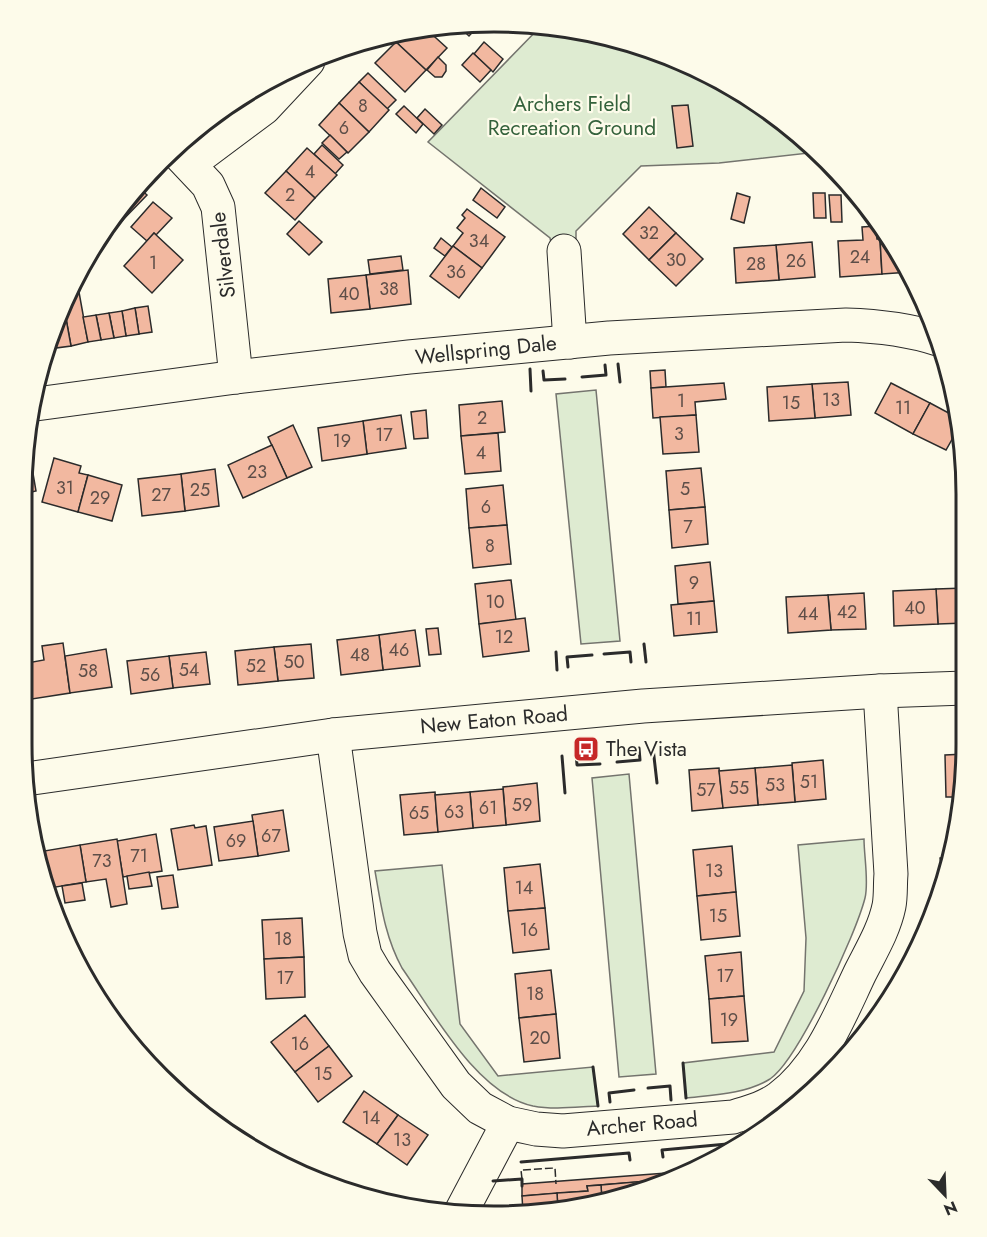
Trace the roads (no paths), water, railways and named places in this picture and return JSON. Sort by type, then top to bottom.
[{"type":"street","points":[[181,156],[264,108],[293,77]]},
{"type":"street","name":"Silverdale","points":[[181,156],[208,185],[219,207],[236,377]]},
{"type":"street","points":[[564,250],[570,342]]},
{"type":"street","name":"Wellspring Dale","points":[[40,403],[236,377],[570,342],[846,325],[884,326],[928,337]]},
{"type":"street","name":"New Eaton Road","points":[[32,778],[333,735],[643,706],[956,688]]},
{"type":"street","name":"Archer Road","points":[[784,1103],[826,1044],[881,932],[890,904],[891,874],[880,691]]},
{"type":"street","name":"Archer Road","points":[[333,735],[365,955],[456,1085],[480,1108],[508,1123],[536,1129],[563,1131],[733,1116],[782,1104]]},
{"type":"street","points":[[465,1205],[508,1123]]},
{"type":"place","name":"The Vista","points":[[586,749]]},
{"type":"park label","name":"Archers Field Recreation Ground","points":[[572,116]]}]
